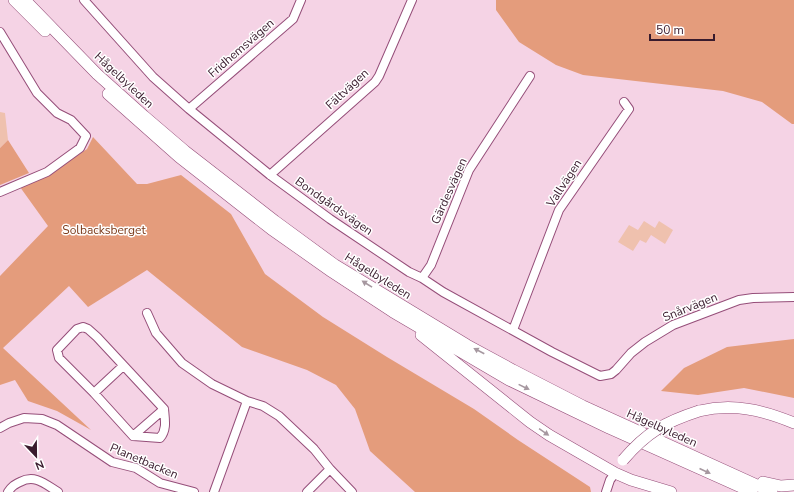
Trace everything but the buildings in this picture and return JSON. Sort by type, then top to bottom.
[{"type":"main road","name":"Hågelbyleden","points":[[14,0],[93,80],[179,157],[271,229],[332,272],[393,312],[509,380],[609,428],[752,492]]},
{"type":"main road","name":"Hågelbyleden","points":[[25,0],[97,74],[185,151],[274,221],[336,265],[467,345],[513,370],[590,410],[772,492]]},
{"type":"main road","points":[[393,312],[530,422],[549,435],[615,473],[631,480],[671,492]]},
{"type":"main road","points":[[615,473],[623,460],[641,440],[675,419],[699,411],[720,408],[751,408],[794,422]]},
{"type":"main road","points":[[715,466],[772,485],[794,485]]},
{"type":"street","name":"Bondgårdsvägen","points":[[84,0],[152,77],[188,109],[270,175],[336,224],[442,292],[552,352],[600,376],[610,374]]},
{"type":"street","name":"Fridhemsvägen","points":[[188,109],[294,18],[301,0]]},
{"type":"street","name":"Fältvägen","points":[[270,175],[375,82],[412,0]]},
{"type":"street","points":[[0,32],[38,93],[58,113],[72,120],[86,136],[80,148],[47,172],[0,192]]},
{"type":"street","name":"Gärdesvägen","points":[[422,278],[430,264],[469,170],[530,76]]},
{"type":"street","name":"Vallvägen","points":[[513,330],[559,210],[629,109],[624,102]]},
{"type":"street","name":"Snårvägen","points":[[610,374],[616,370],[631,353],[645,342],[673,325],[739,300],[753,298],[794,297]]},
{"type":"street","points":[[147,313],[156,333],[182,363],[204,379],[247,401],[263,406],[284,420],[314,449],[352,492]]},
{"type":"street","name":"Planetbacken","points":[[83,327],[88,329],[123,366],[130,371],[164,409],[164,433],[160,438],[133,436],[94,393],[59,358],[57,350],[76,329],[83,327]]},
{"type":"street","points":[[94,393],[123,366]]},
{"type":"street","points":[[214,492],[247,401]]},
{"type":"street","name":"Planetbacken","points":[[133,436],[164,409]]},
{"type":"street","name":"Planetbacken","points":[[0,428],[24,418],[42,419],[57,425],[112,462],[136,468],[160,483],[194,492]]},
{"type":"street","points":[[307,492],[330,468]]},
{"type":"street","points":[[606,492],[610,480],[615,473]]},
{"type":"street","points":[[8,492],[12,486],[26,478],[32,478],[40,481],[58,492]]},
{"type":"shaded area","points":[[0,112],[5,113],[8,140],[0,148]]},
{"type":"shaded area","points":[[644,221],[655,228],[659,221],[673,230],[665,244],[651,235],[646,243],[640,240],[633,251],[618,242],[629,225],[638,230]]},
{"type":"green space","points":[[496,0],[794,0],[794,124],[762,102],[723,91],[583,75],[556,65],[519,42],[496,10]]},
{"type":"green space","name":"Solbacksberget","points":[[93,137],[137,184],[147,184],[181,175],[231,214],[265,274],[323,317],[474,409],[590,487],[591,492],[415,492],[370,451],[355,409],[336,385],[307,370],[242,347],[147,270],[88,307],[69,286],[3,348],[91,430],[57,411],[28,401],[15,380],[0,385],[0,276],[48,226],[20,187],[46,176],[87,149]]},
{"type":"green space","points":[[8,140],[29,173],[0,185],[0,148]]},
{"type":"green space","points":[[794,339],[794,398],[744,388],[698,395],[661,391],[684,368],[727,347]]}]
